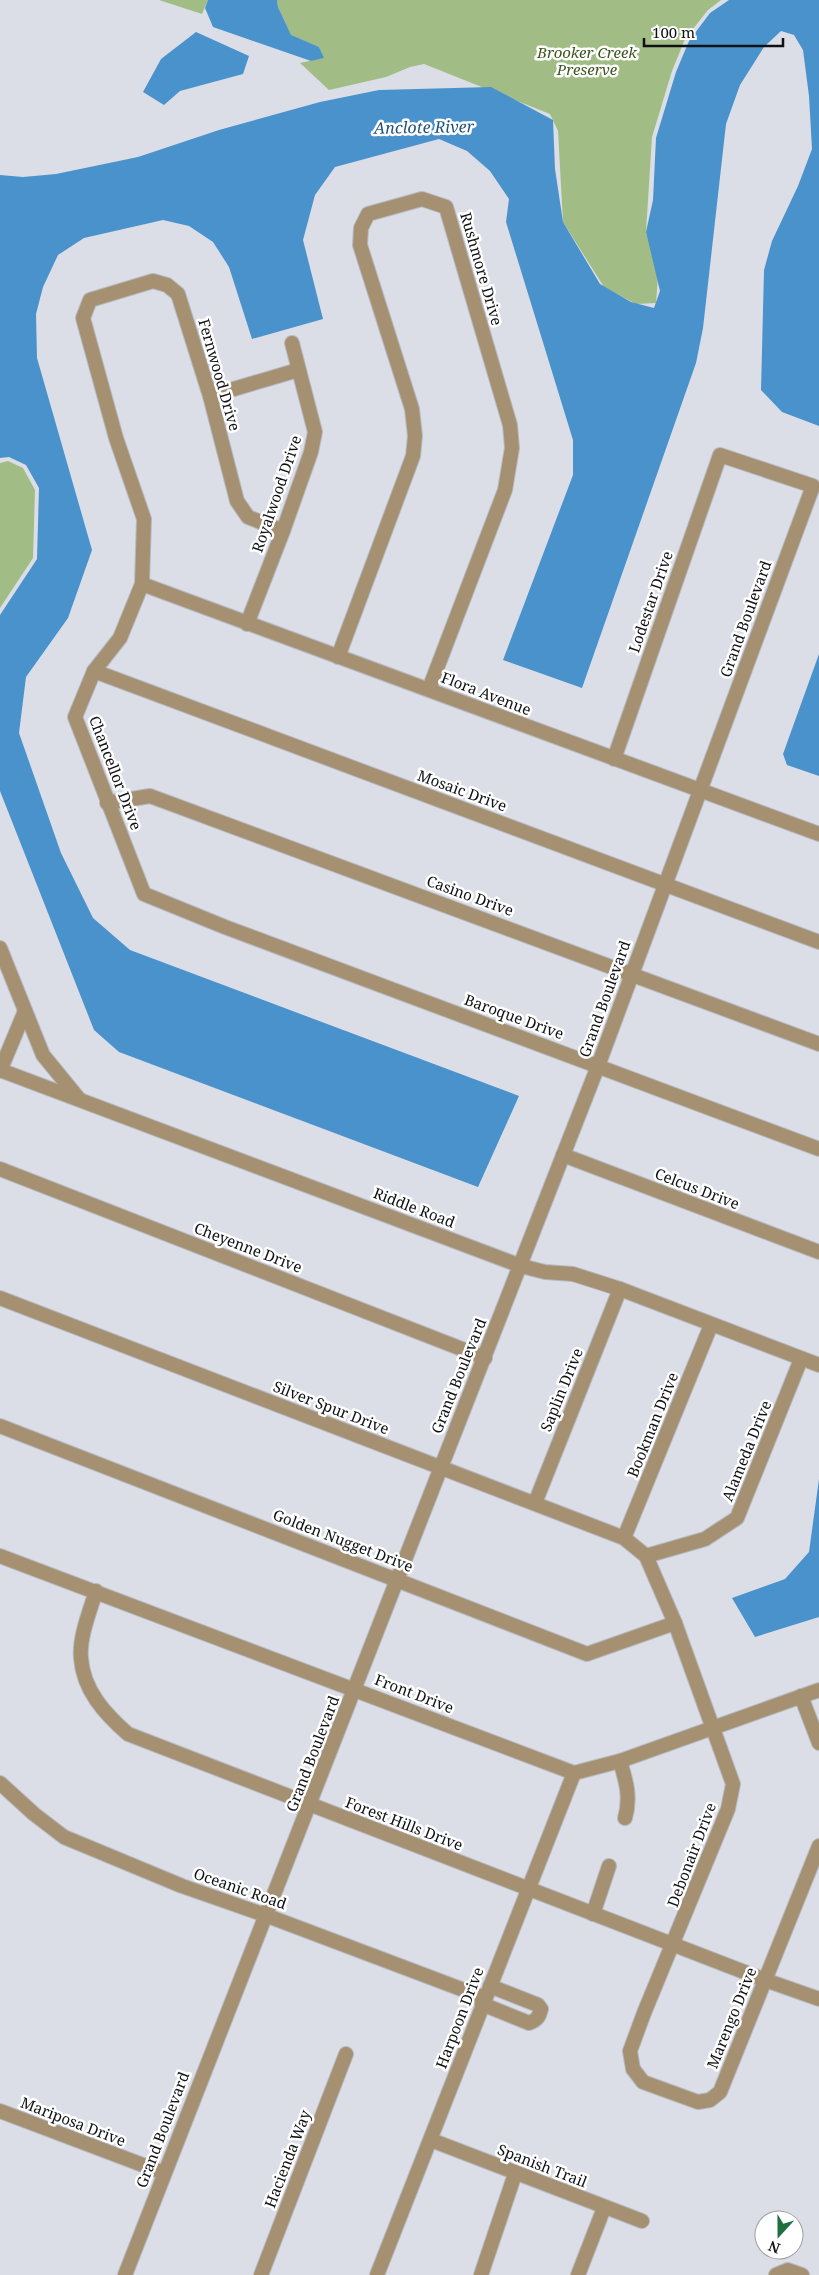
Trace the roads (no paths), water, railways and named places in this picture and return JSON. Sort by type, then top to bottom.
[{"type":"street","name":"Rushmore Drive","points":[[338,657],[413,456],[415,436],[412,410],[360,245],[361,228],[368,214],[422,199],[446,207],[510,425],[512,448],[505,490],[429,689]]},
{"type":"street","name":"Fernwood Drive","points":[[90,300],[153,281],[167,285],[178,294],[210,396],[237,501],[248,518],[283,531]]},
{"type":"street","name":"Chancellor Drive","points":[[90,300],[83,318],[116,438],[144,519],[142,584],[120,638],[94,671],[75,717],[144,894],[225,928]]},
{"type":"street","name":"Royalwood Drive","points":[[247,624],[283,531],[315,432],[292,343]]},
{"type":"street","points":[[210,396],[298,370]]},
{"type":"street","name":"Grand Boulevard","points":[[125,2275],[598,1066],[813,486],[720,455]]},
{"type":"street","name":"Lodestar Drive","points":[[614,759],[720,455]]},
{"type":"street","name":"Flora Avenue","points":[[142,584],[819,834]]},
{"type":"street","name":"Mosaic Drive","points":[[94,671],[819,942]]},
{"type":"street","name":"Casino Drive","points":[[107,803],[150,796],[819,1044]]},
{"type":"street","name":"Baroque Drive","points":[[225,928],[819,1149]]},
{"type":"street","points":[[0,948],[43,1055],[80,1100]]},
{"type":"street","points":[[0,1070],[25,1011]]},
{"type":"street","name":"Riddle Road","points":[[0,1070],[521,1266],[546,1272],[573,1274],[620,1289],[819,1365]]},
{"type":"street","name":"Celcus Drive","points":[[563,1156],[819,1252]]},
{"type":"street","name":"Cheyenne Drive","points":[[0,1169],[485,1358]]},
{"type":"street","name":"Saplin Drive","points":[[535,1503],[620,1289]]},
{"type":"street","name":"Silver Spur Drive","points":[[0,1298],[624,1538],[646,1556]]},
{"type":"street","name":"Bookman Drive","points":[[624,1538],[711,1325]]},
{"type":"street","name":"Alameda Drive","points":[[646,1556],[705,1539],[737,1518],[801,1358]]},
{"type":"street","name":"Golden Nugget Drive","points":[[0,1426],[587,1654],[675,1623]]},
{"type":"street","name":"Front Drive","points":[[0,1556],[574,1773]]},
{"type":"street","name":"Debonair Drive","points":[[630,2051],[728,1809],[733,1784],[675,1623],[646,1556]]},
{"type":"street","name":"Forest Hills Drive","points":[[96,1591],[81,1658],[87,1684],[106,1714],[128,1734],[310,1806],[819,1999]]},
{"type":"street","points":[[574,1773],[620,1760],[819,1690]]},
{"type":"street","points":[[801,1696],[819,1743]]},
{"type":"street","points":[[620,1760],[628,1789],[628,1806],[625,1818]]},
{"type":"street","name":"Harpoon Drive","points":[[377,2275],[574,1773]]},
{"type":"street","name":"Oceanic Road","points":[[0,1783],[64,1837],[182,1886],[486,1996]]},
{"type":"street","name":"Marengo Drive","points":[[630,2051],[632,2069],[643,2082],[698,2102],[710,2100],[720,2092],[819,1846]]},
{"type":"street","points":[[592,1914],[609,1866]]},
{"type":"street","name":"Hacienda Way","points":[[261,2275],[346,2054]]},
{"type":"street","name":"Mariposa Drive","points":[[0,2111],[164,2173]]},
{"type":"street","name":"Spanish Trail","points":[[431,2140],[515,2174],[642,2221]]},
{"type":"street","points":[[481,2275],[515,2174]]},
{"type":"street","points":[[578,2275],[604,2208]]},
{"type":"street","points":[[778,2274],[788,2270],[802,2275]]},
{"type":"water","points":[[208,0],[277,0],[278,7],[291,35],[319,47],[324,58],[311,61],[213,27],[205,8]]},
{"type":"water","name":"Anclote River","points":[[729,0],[819,0],[819,426],[782,412],[761,390],[764,270],[772,241],[798,186],[812,149],[809,96],[803,50],[794,35],[781,31],[764,47],[740,85],[726,124],[703,328],[696,363],[582,688],[503,660],[573,475],[573,440],[506,222],[509,199],[490,171],[467,151],[439,139],[335,167],[315,195],[303,240],[323,319],[252,339],[229,267],[213,242],[189,226],[163,220],[84,238],[58,255],[43,287],[36,314],[37,358],[92,550],[68,618],[26,677],[19,733],[61,853],[93,918],[130,950],[519,1096],[478,1187],[119,1052],[94,1030],[0,791],[0,615],[37,559],[39,488],[26,465],[9,457],[0,458],[0,175],[23,177],[56,174],[138,157],[219,130],[320,102],[379,90],[491,87],[553,120],[555,169],[563,222],[600,284],[631,302],[654,308],[660,291],[646,232],[653,200],[656,138],[676,72],[689,41],[710,13]]},
{"type":"water","points":[[196,32],[249,56],[243,74],[180,91],[164,105],[143,92],[161,59]]},
{"type":"water","points":[[819,654],[819,776],[787,765],[783,754]]},
{"type":"water","points":[[819,1479],[819,1617],[755,1637],[732,1598],[785,1579],[809,1552]]},
{"type":"park label","name":"Brooker Creek Preserve","points":[[587,62]]}]
